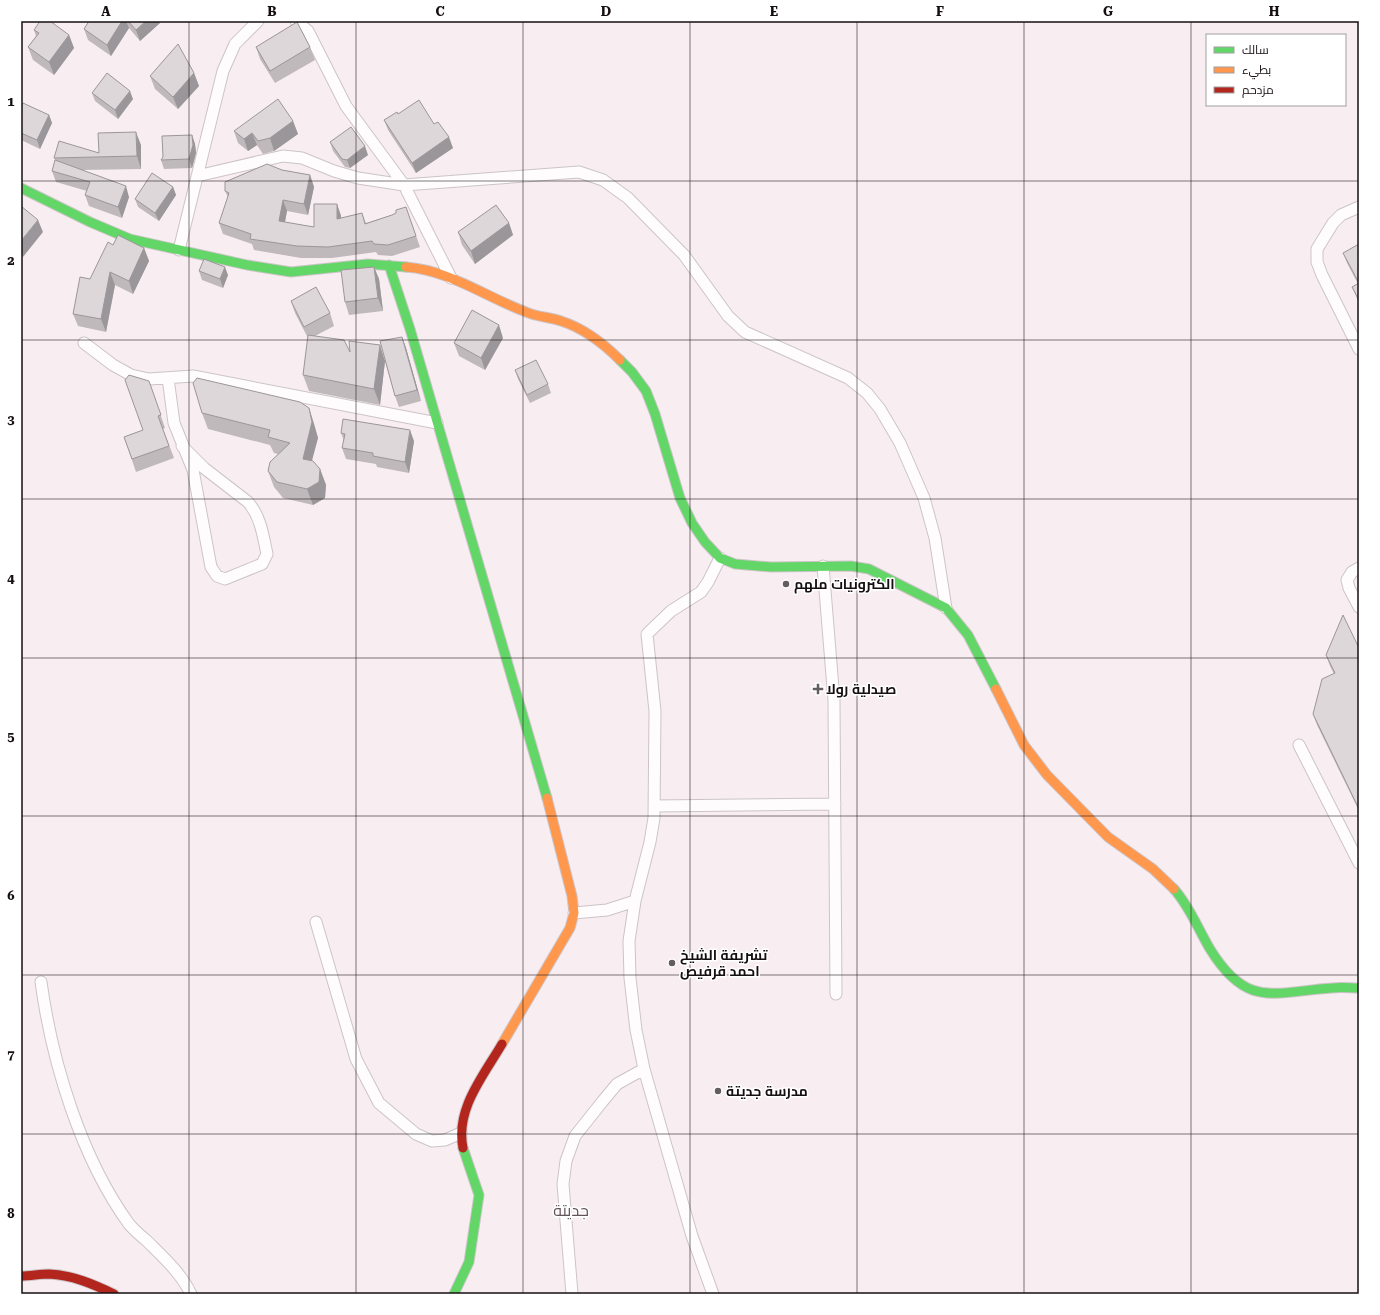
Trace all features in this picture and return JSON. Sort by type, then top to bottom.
[{"type":"street","points":[[179,250],[223,71],[235,44],[258,21]]},
{"type":"street","points":[[296,21],[308,31],[346,106],[404,185],[451,278]]},
{"type":"street","points":[[197,176],[283,156],[302,158],[334,171],[358,178],[404,185],[579,172],[603,180],[628,198],[684,255],[728,316],[744,332],[848,378],[867,393],[880,409],[900,443],[924,498],[936,538],[946,608]]},
{"type":"street","points":[[21,188],[90,222],[130,239],[247,265],[291,272],[368,264],[418,268],[451,278],[527,312],[562,321],[585,332],[610,351],[632,372],[646,391],[655,414],[680,498],[692,523],[720,558],[735,564],[771,568],[851,566],[869,569],[946,608],[955,617],[973,644],[1018,735],[1037,761],[1062,790],[1108,836],[1152,869],[1176,891],[1217,961],[1233,979],[1257,992],[1283,994],[1332,988],[1359,988]]},
{"type":"street","points":[[1359,207],[1342,215],[1333,223],[1317,249],[1317,262],[1359,349]]},
{"type":"street","points":[[389,265],[539,767],[571,889],[574,913],[570,928],[470,1099],[462,1119],[461,1133],[464,1153],[477,1184],[479,1195],[469,1262],[454,1294]]},
{"type":"street","points":[[84,343],[113,365],[131,375],[149,379],[192,376],[437,423]]},
{"type":"street","points":[[168,378],[174,423],[182,446],[193,470],[211,567],[217,576],[225,579],[262,564],[267,554],[260,521],[254,509],[248,502],[204,468],[182,446]]},
{"type":"street","points":[[713,1294],[692,1236],[644,1069],[636,1030],[630,978],[629,941],[635,901],[650,842],[654,806],[655,710],[647,634],[671,611],[701,592],[708,582],[720,558]]},
{"type":"street","points":[[823,566],[834,700],[836,994]]},
{"type":"street","points":[[1359,568],[1352,572],[1347,580],[1349,588],[1359,607]]},
{"type":"street","points":[[1299,745],[1359,863]]},
{"type":"street","points":[[654,806],[835,804]]},
{"type":"street","points":[[574,913],[607,910],[635,901]]},
{"type":"street","points":[[316,922],[356,1059],[379,1103],[416,1134],[432,1141],[444,1140],[461,1133]]},
{"type":"street","points":[[41,982],[46,1017],[59,1070],[83,1139],[111,1198],[131,1226],[170,1264],[191,1294]]},
{"type":"street","points":[[572,1294],[562,1184],[566,1161],[575,1136],[617,1084],[644,1069]]},
{"type":"street","points":[[21,1276],[47,1274],[68,1276],[89,1282],[114,1294]]},
{"type":"building","points":[[40,21],[50,21],[69,35],[49,62],[28,47],[39,33],[34,30]]},
{"type":"building","points":[[89,21],[122,21],[107,45],[84,29]]},
{"type":"building","points":[[128,21],[146,21],[136,30]]},
{"type":"building","points":[[297,22],[310,47],[270,71],[256,47]]},
{"type":"building","points":[[178,44],[194,73],[173,97],[150,76]]},
{"type":"building","points":[[107,73],[130,91],[115,110],[92,93]]},
{"type":"building","points":[[278,99],[293,121],[270,138],[258,141],[252,133],[244,139],[234,131]]},
{"type":"building","points":[[419,100],[434,124],[438,122],[449,137],[412,163],[384,120],[397,112],[398,114]]},
{"type":"building","points":[[23,103],[49,115],[37,140],[21,133],[21,107]]},
{"type":"building","points":[[351,127],[365,146],[347,160],[342,159],[330,142]]},
{"type":"building","points":[[136,132],[137,156],[54,158],[59,141],[99,153],[98,133]]},
{"type":"building","points":[[192,135],[193,145],[189,159],[161,160],[163,157],[162,136]]},
{"type":"building","points":[[55,160],[126,186],[118,207],[85,195],[90,182],[52,171]]},
{"type":"building","points":[[267,164],[282,170],[310,175],[304,204],[283,200],[279,221],[314,227],[314,204],[337,204],[337,219],[362,213],[365,224],[392,215],[396,213],[396,210],[406,207],[416,236],[388,245],[374,244],[372,241],[328,247],[297,246],[250,239],[251,234],[219,223],[229,193],[225,191],[225,182]]},
{"type":"building","points":[[152,173],[173,187],[155,213],[135,199]]},
{"type":"building","points":[[496,205],[509,223],[471,251],[458,232]]},
{"type":"building","points":[[21,206],[38,220],[21,241]]},
{"type":"building","points":[[118,235],[144,248],[129,281],[110,272],[101,319],[73,314],[80,277],[90,279],[108,242],[113,245]]},
{"type":"building","points":[[1359,244],[1359,283],[1343,253]]},
{"type":"building","points":[[204,259],[225,267],[220,279],[199,271]]},
{"type":"building","points":[[374,267],[378,298],[345,302],[341,270]]},
{"type":"building","points":[[1359,283],[1359,300],[1352,287]]},
{"type":"building","points":[[316,287],[330,313],[304,327],[291,301]]},
{"type":"building","points":[[472,310],[499,325],[481,358],[454,343]]},
{"type":"building","points":[[308,335],[344,340],[350,352],[349,341],[380,345],[374,389],[303,375]]},
{"type":"building","points":[[402,337],[417,390],[395,396],[380,341]]},
{"type":"building","points":[[536,360],[548,384],[527,395],[515,370]]},
{"type":"building","points":[[129,375],[149,381],[161,415],[158,416],[169,446],[132,459],[124,437],[143,430],[125,380]]},
{"type":"building","points":[[197,378],[300,402],[309,408],[312,422],[303,459],[313,461],[320,469],[319,482],[307,489],[277,482],[268,471],[270,462],[290,443],[268,437],[270,430],[202,413],[193,383]]},
{"type":"building","points":[[343,419],[410,430],[405,462],[373,456],[373,453],[342,448],[345,434],[341,433]]},
{"type":"building","points":[[1343,615],[1359,648],[1359,809],[1313,714],[1322,679],[1335,673],[1326,655]]},
{"type":"traffic: fast","points":[[21,188],[90,222],[130,239],[247,265],[291,272],[368,264],[406,267]]},
{"type":"traffic: fast","points":[[389,265],[410,329],[547,798]]},
{"type":"traffic: fast","points":[[620,360],[632,372],[646,391],[655,414],[680,498],[692,523],[705,542],[720,558],[735,564],[771,567],[851,566],[869,569],[946,608],[968,635],[996,689]]},
{"type":"traffic: fast","points":[[1174,889],[1185,903],[1210,949],[1223,968],[1236,981],[1249,989],[1277,993],[1335,988],[1359,988]]},
{"type":"traffic: fast","points":[[454,1294],[469,1262],[479,1195],[463,1148]]},
{"type":"traffic: slow","points":[[406,267],[437,273],[530,314],[569,324],[593,337],[620,360]]},
{"type":"traffic: slow","points":[[996,689],[1024,745],[1047,775],[1108,837],[1153,869],[1174,889]]},
{"type":"traffic: slow","points":[[502,1044],[570,928],[574,913],[572,896],[547,798]]},
{"type":"traffic: jam","points":[[463,1148],[463,1120],[467,1106],[480,1080],[502,1044]]},
{"type":"traffic: jam","points":[[21,1276],[49,1274],[66,1276],[114,1294]]},
{"type":"place","name":"الكترونيات ملهم","points":[[786,584]]},
{"type":"place","name":"صيدلية رولا","points":[[818,689]]},
{"type":"place","name":"تشريفة الشيخ احمد قرفيص","points":[[672,963]]},
{"type":"place","name":"مدرسة جديتة","points":[[718,1091]]},
{"type":"district","name":"جديتة","points":[[571,1210]]}]
